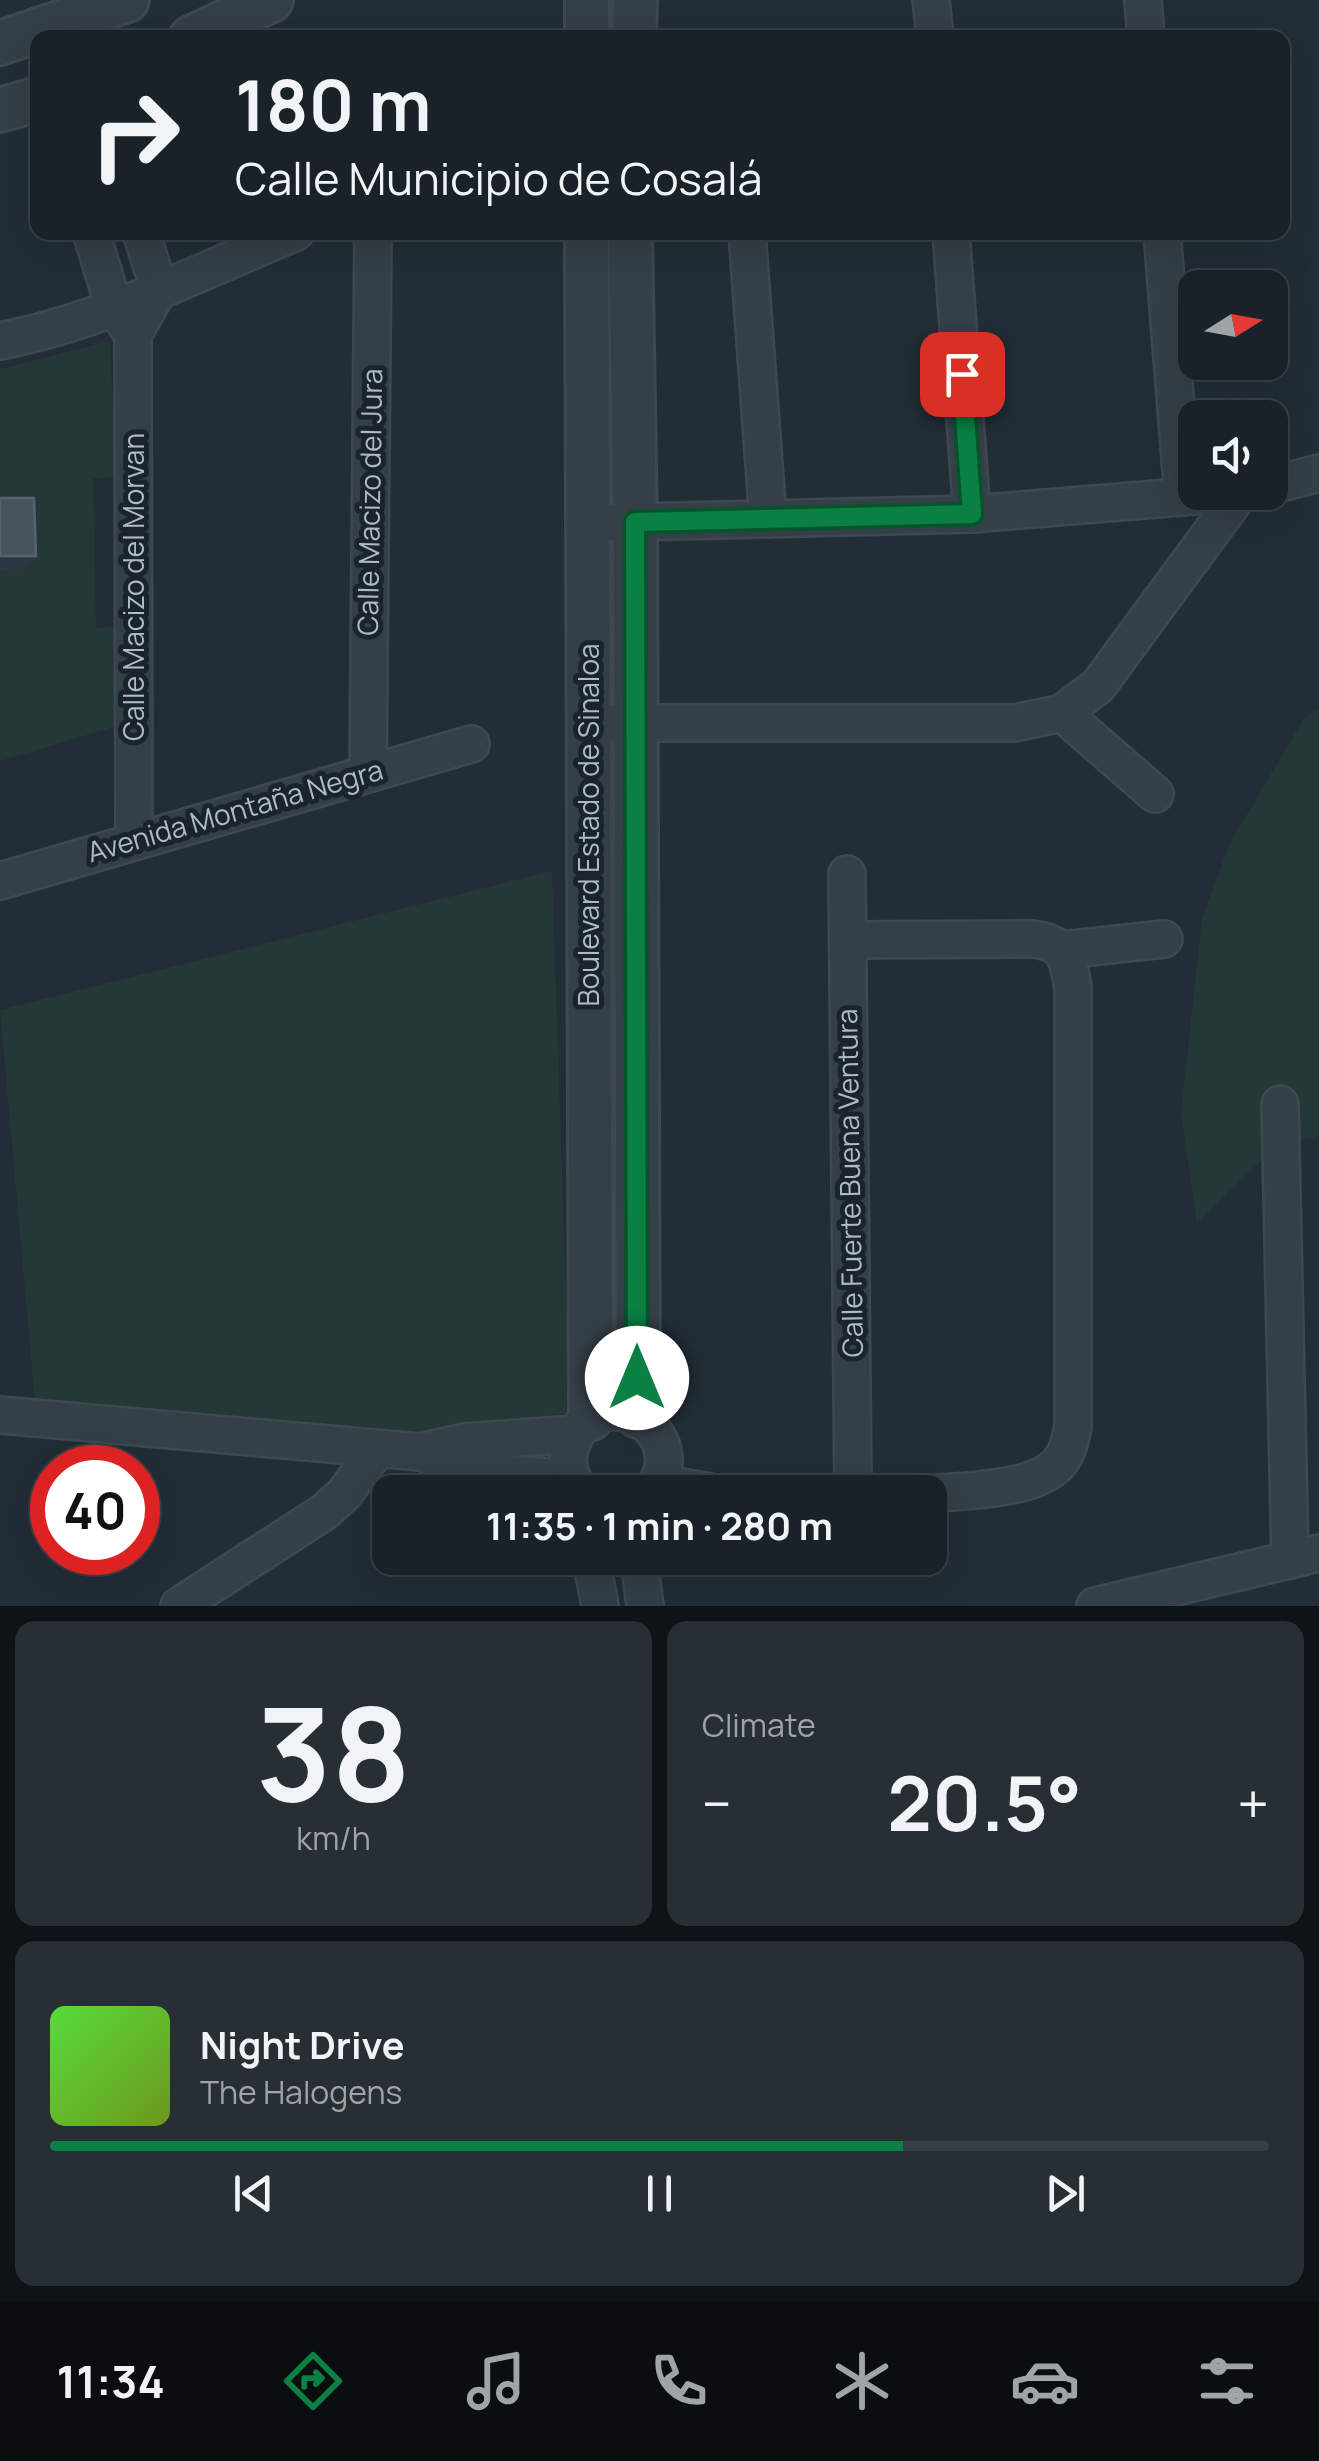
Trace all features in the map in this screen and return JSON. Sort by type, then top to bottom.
[{"type":"street","points":[[36,30],[127,0]]},
{"type":"street","points":[[587,0],[587,30]]},
{"type":"street","points":[[634,30],[635,0]]},
{"type":"street","points":[[932,0],[934,30]]},
{"type":"street","points":[[1143,0],[1145,30]]},
{"type":"street","points":[[205,30],[257,3]]},
{"type":"street","points":[[0,42],[30,32]]},
{"type":"street","points":[[0,110],[30,101]]},
{"type":"street","name":"Calle Macizo del Morvan","points":[[94,240],[124,321],[134,840]]},
{"type":"street","points":[[144,240],[159,289]]},
{"type":"street","points":[[0,340],[124,321],[159,289],[277,240]]},
{"type":"street","name":"Calle Macizo del Jura","points":[[368,771],[373,240]]},
{"type":"street","name":"Boulevard Estado de Sinaloa","points":[[583,1426],[590,724],[587,240]]},
{"type":"street","name":"Boulevard Estado de Sinaloa","points":[[630,240],[638,1416]]},
{"type":"street","points":[[748,240],[768,519]]},
{"type":"street","points":[[953,240],[972,514]]},
{"type":"street","points":[[1163,240],[1178,434]]},
{"type":"street","points":[[1288,481],[1319,473]]},
{"type":"street","points":[[590,523],[972,514],[1178,497]]},
{"type":"street","points":[[590,724],[1014,723],[1062,713],[1098,686],[1228,510]]},
{"type":"street","points":[[1062,713],[1155,794]]},
{"type":"street","name":"Avenida Montaña Negra","points":[[0,881],[471,744]]},
{"type":"street","name":"Calle Fuerte Buena Ventura","points":[[847,874],[853,1475]]},
{"type":"street","points":[[1062,950],[1164,939]]},
{"type":"street","points":[[848,940],[1050,941],[1062,950],[1072,988],[1072,1426],[1068,1449],[1057,1466],[1038,1477],[1015,1485],[947,1492]]},
{"type":"street","points":[[1095,1606],[1310,1561],[1280,1104]]},
{"type":"street","points":[[0,1414],[420,1452],[583,1426],[606,1412],[622,1412],[638,1416],[652,1428],[662,1446],[664,1464],[660,1475]]},
{"type":"street","points":[[573,1475],[568,1456],[583,1426]]},
{"type":"street","points":[[180,1606],[324,1512],[344,1494],[376,1449]]},
{"type":"street","points":[[420,1452],[442,1462],[511,1475]]},
{"type":"street","points":[[594,1575],[600,1606]]},
{"type":"street","points":[[641,1575],[645,1606]]},
{"type":"green space","points":[[110,341],[116,477],[93,479],[96,628],[119,626],[124,724],[0,761],[0,369]]},
{"type":"green space","points":[[1319,708],[1319,1136],[1277,1145],[1197,1223],[1181,1114],[1202,918],[1230,843],[1303,720]]},
{"type":"green space","points":[[552,871],[570,1413],[418,1437],[35,1403],[0,1010]]},
{"type":"building","points":[[0,498],[34,498],[36,556],[0,556]]},
{"type":"route","points":[[637,1378],[635,522],[972,514],[962,374]]}]
